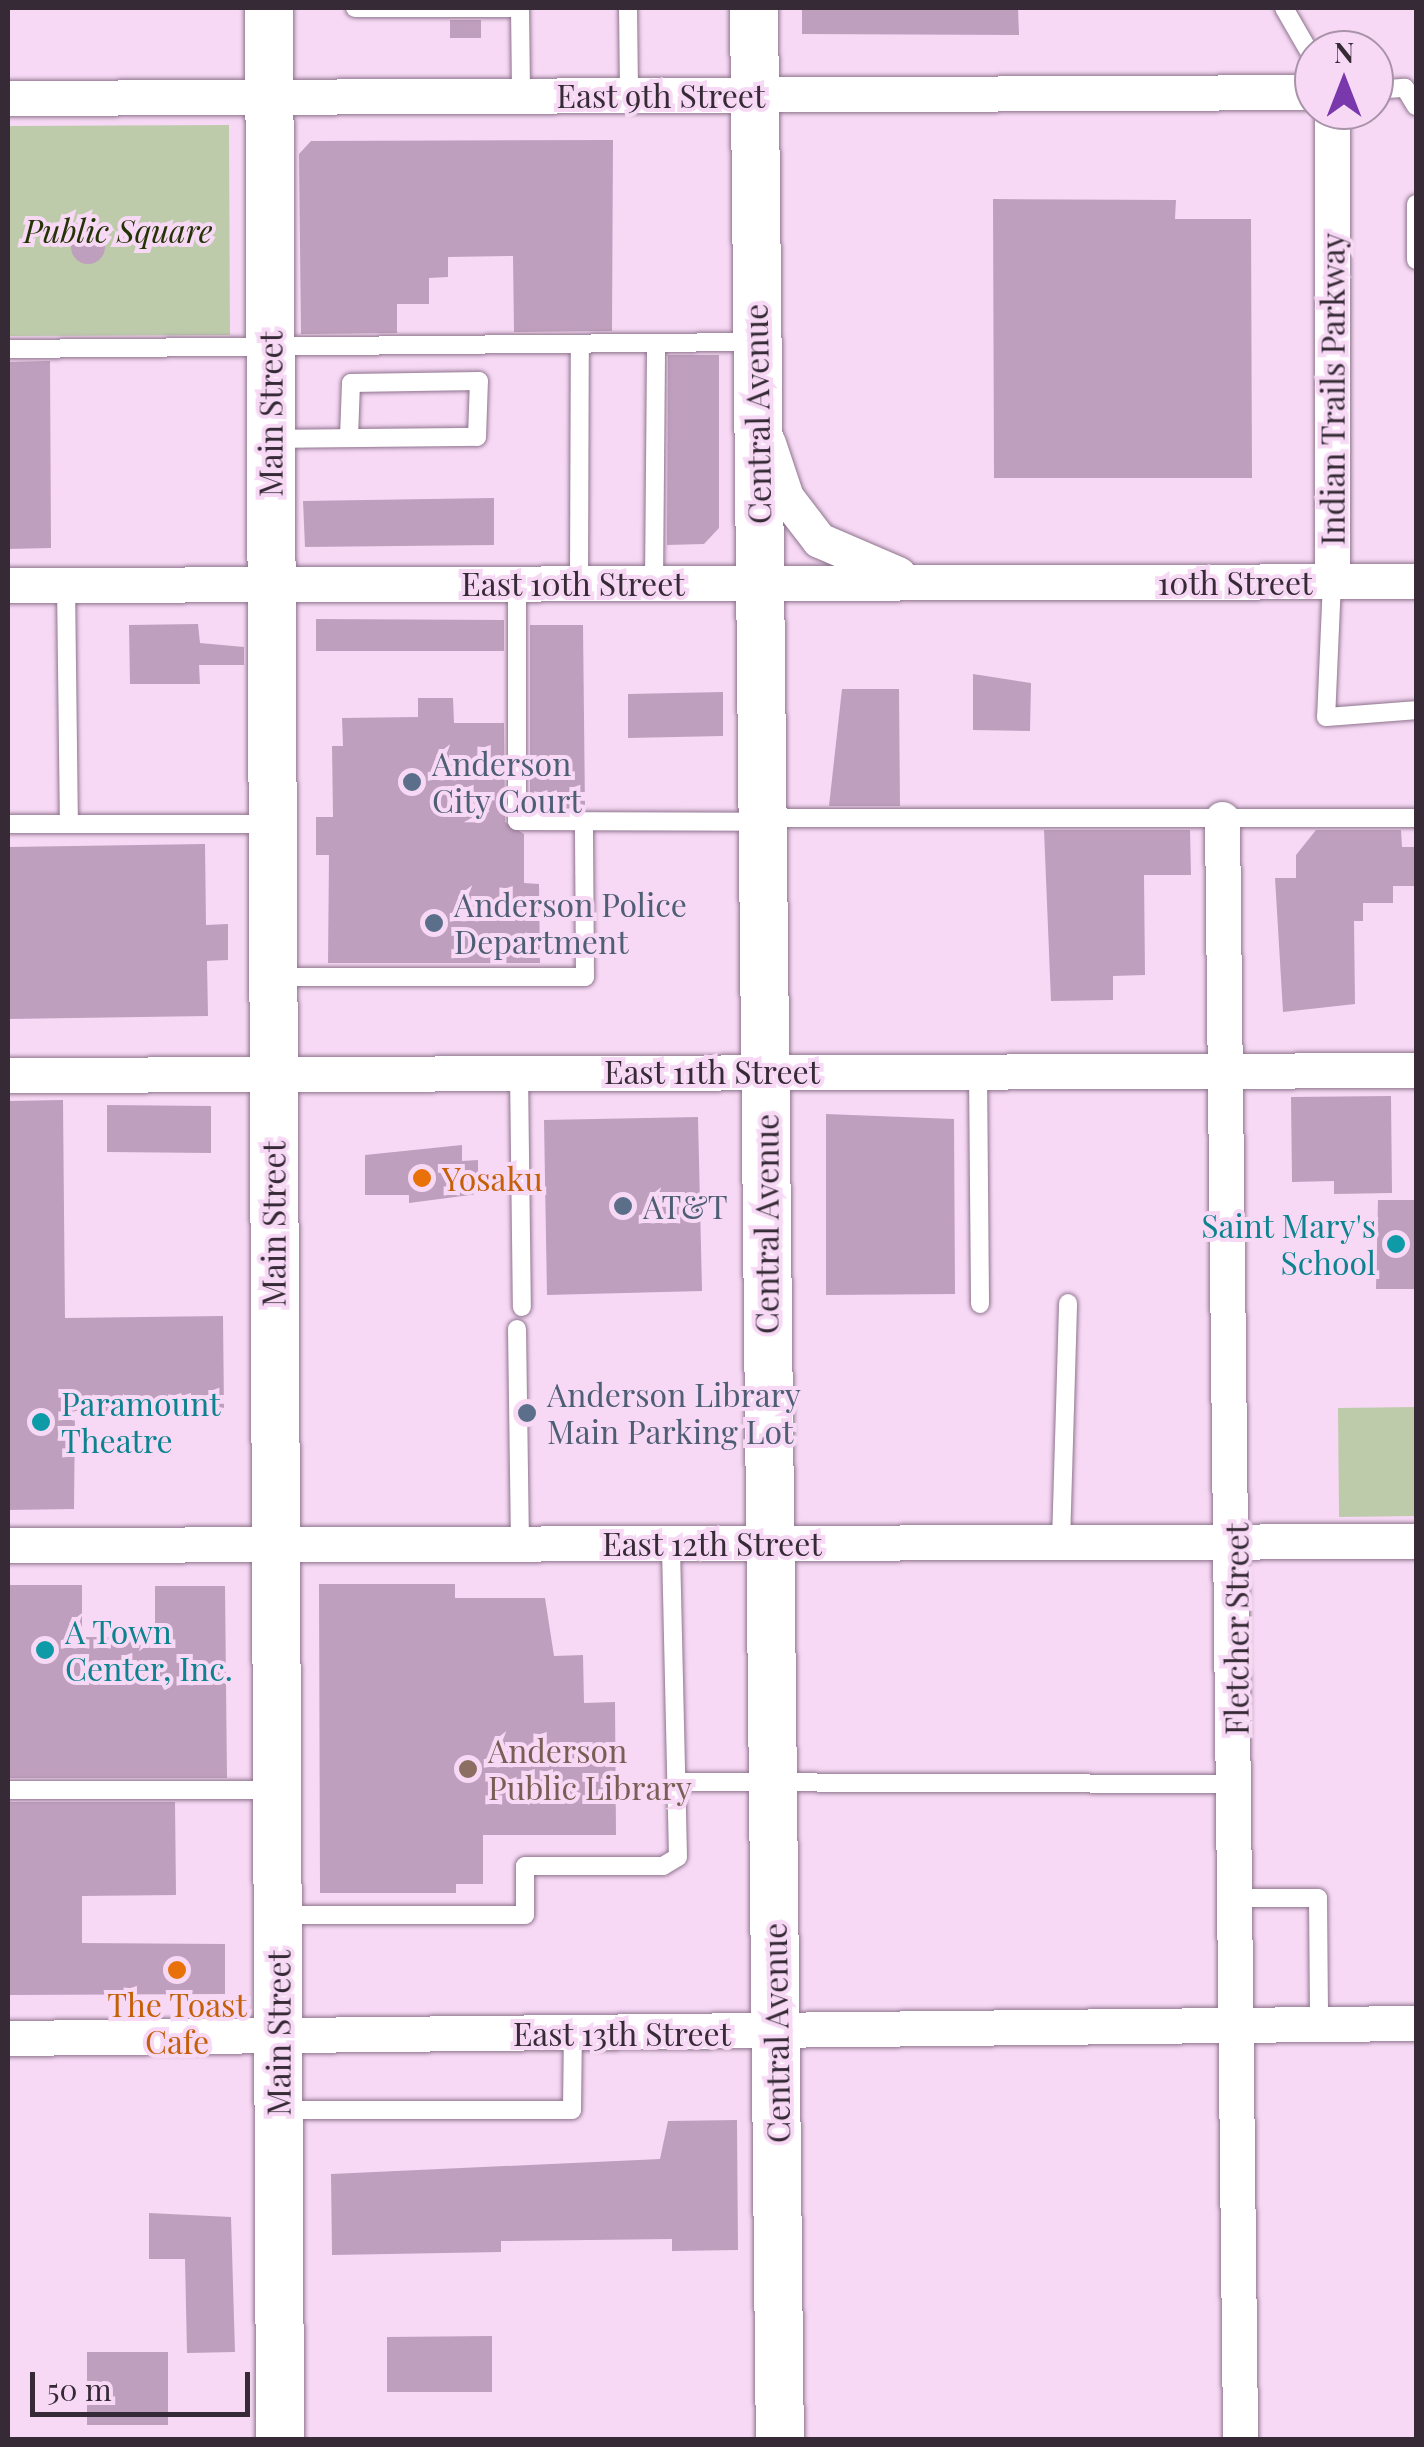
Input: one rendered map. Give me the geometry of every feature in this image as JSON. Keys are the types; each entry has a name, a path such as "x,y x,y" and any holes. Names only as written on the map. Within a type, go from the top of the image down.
{"street":[{"name":"Main Street","path":"269,8 280,2440"},
{"name":"Central Avenue","path":"754,8 780,2440"},
{"name":"East 9th Street","path":"8,98 1294,92"},
{"name":"Indian Trails Parkway","path":"1332,130 1332,582 1416,581"},
{"path":"756,390 786,496 819,540 880,569 964,583"},
{"name":"10th Street","path":"1139,582 1332,582"},
{"name":"East 10th Street","path":"8,584 1139,582"},
{"name":"Fletcher Street","path":"1222,819 1237,1542 1240,2440"},
{"name":"East 11th Street","path":"8,1075 1416,1070"},
{"name":"East 12th Street","path":"8,1544 1416,1541"},
{"name":"East 13th Street","path":"8,2038 278,2033 777,2033 1237,2022 1416,2023"}],"lane":[{"path":"355,8 520,8 521,96"},
{"path":"628,8 630,95"},
{"path":"1284,8 1297,30"},
{"path":"1394,89 1405,88 1416,106"},
{"path":"1415,247 1416,204"},
{"path":"8,350 756,342"},
{"path":"579,583 580,344"},
{"path":"654,583 656,344"},
{"path":"270,439 477,437 478,381 351,383 349,438"},
{"path":"1332,582 1326,717 1416,710"},
{"path":"517,583 513,809 530,826 761,820 1416,818"},
{"path":"66,584 69,824"},
{"path":"8,824 272,824"},
{"path":"272,977 586,977 584,826"},
{"path":"978,1070 980,1304"},
{"path":"519,1072 522,1307"},
{"path":"1061,1542 1068,1303"},
{"path":"517,1329 520,1543"},
{"path":"277,1916 525,1916 525,1866 662,1866 678,1857 671,1543"},
{"path":"677,1782 1236,1784"},
{"path":"8,1790 276,1790"},
{"path":"1237,1898 1318,1898 1318,2023"},
{"path":"278,2110 572,2110 574,2032"}],"green space":[{"name":"Public Square","path":"229,125 230,335 8,336 8,126"},
{"path":"1416,1407 1416,1516 1339,1517 1338,1408"}],"building":[{"path":"802,8 1018,8 1019,35 802,34"},
{"path":"450,20 481,20 481,38 450,38"},
{"path":"613,140 612,331 514,332 513,256 448,257 448,277 429,278 429,304 397,304 397,333 301,334 299,154 311,141"},
{"path":"993,199 1176,200 1175,219 1251,219 1252,478 994,478"},
{"path":"88,230 100,235 105,247 100,259 88,264 76,259 71,247 76,235"},
{"path":"668,355 719,355 719,528 704,544 667,545"},
{"path":"50,361 51,548 8,549 8,362"},
{"path":"494,498 494,545 305,547 303,501"},
{"path":"316,619 504,620 504,651 316,651"},
{"path":"198,624 200,643 244,647 244,665 199,665 200,684 130,684 129,625"},
{"path":"530,625 583,625 585,809 530,809"},
{"path":"973,674 1031,683 1030,731 973,730"},
{"path":"842,689 899,689 900,806 829,806"},
{"path":"723,692 723,736 628,738 628,694"},
{"path":"418,698 453,698 454,723 504,723 505,822 524,834 524,883 539,884 540,963 328,963 329,855 316,855 316,817 333,817 332,746 343,746 342,718 418,717"},
{"path":"1044,830 1190,830 1191,875 1144,875 1145,975 1113,976 1113,1000 1051,1001"},
{"path":"1316,830 1401,830 1402,847 1416,847 1416,886 1393,886 1393,903 1363,903 1363,921 1354,921 1355,1004 1283,1012 1275,878 1296,878 1296,855"},
{"path":"205,844 206,925 228,924 228,960 207,961 208,1016 8,1019 8,847"},
{"path":"1391,1096 1392,1193 1334,1194 1334,1181 1292,1182 1291,1097"},
{"path":"63,1100 65,1318 223,1316 224,1410 75,1411 74,1509 8,1510 8,1101"},
{"path":"107,1105 211,1106 211,1153 107,1152"},
{"path":"826,1114 954,1119 955,1294 826,1295"},
{"name":"AT&T","path":"698,1117 702,1291 547,1295 544,1120"},
{"name":"Yosaku","path":"462,1145 462,1161 478,1160 478,1194 409,1203 409,1195 365,1195 365,1155"},
{"name":"Saint Mary's School","path":"1378,1200 1416,1200 1416,1289 1376,1289"},
{"name":"Anderson Public Library","path":"319,1584 455,1584 455,1598 545,1598 554,1656 583,1655 584,1703 615,1702 616,1835 483,1835 483,1884 456,1884 456,1893 320,1893"},
{"path":"8,1585 82,1585 82,1637 155,1637 155,1586 225,1586 227,1778 8,1778"},
{"path":"8,1802 175,1802 176,1895 82,1896 82,1943 225,1944 225,1994 8,1995"},
{"path":"737,2120 738,2250 672,2251 672,2239 501,2241 501,2252 332,2255 331,2174 660,2159 668,2121"},
{"path":"149,2213 231,2217 235,2352 187,2353 185,2259 149,2259"},
{"path":"492,2336 492,2392 387,2392 387,2337"},
{"path":"87,2352 168,2352 168,2425 87,2425"}],"place":[{"name":"Anderson City Court","path":"412,782"},
{"name":"Anderson Police Department","path":"434,923"},
{"name":"Yosaku","path":"422,1178"},
{"name":"AT&T","path":"623,1206"},
{"name":"Saint Mary's School","path":"1396,1244"},
{"name":"Anderson Library Main Parking Lot","path":"527,1413"},
{"name":"Paramount Theatre","path":"41,1422"},
{"name":"A Town Center, Inc.","path":"45,1650"},
{"name":"Anderson Public Library","path":"468,1769"},
{"name":"The Toast Cafe","path":"177,1970"}]}
